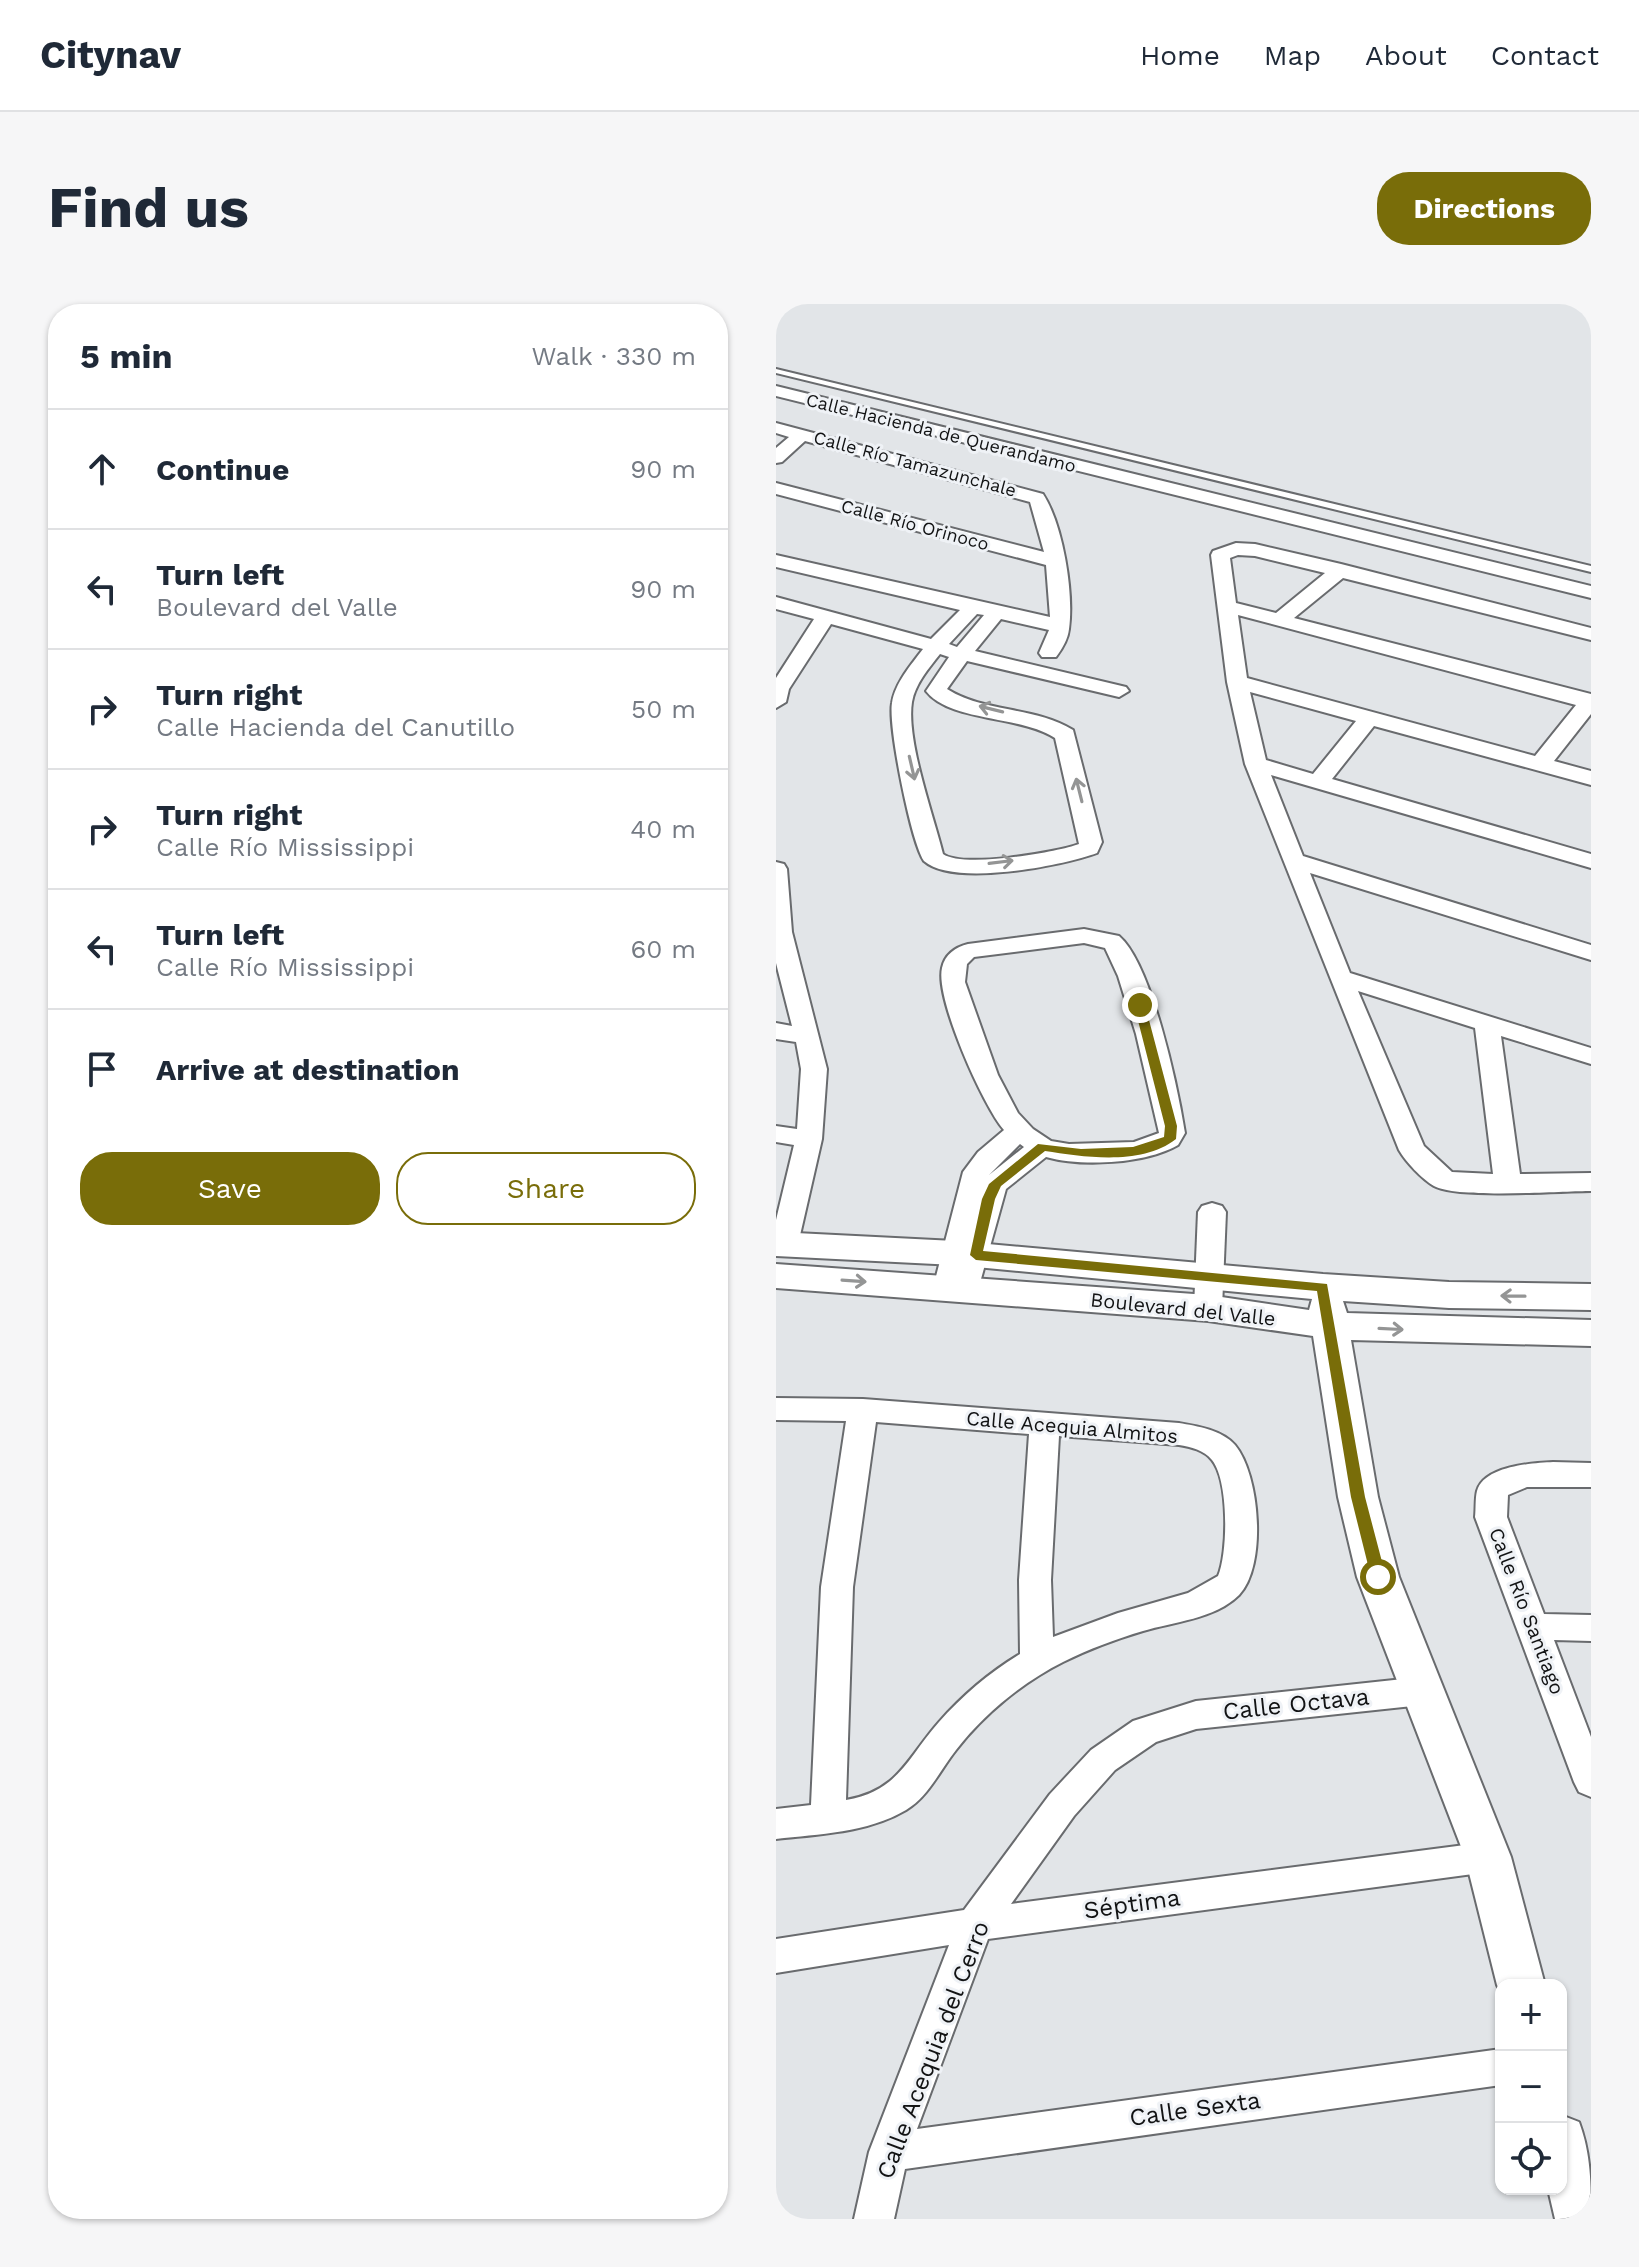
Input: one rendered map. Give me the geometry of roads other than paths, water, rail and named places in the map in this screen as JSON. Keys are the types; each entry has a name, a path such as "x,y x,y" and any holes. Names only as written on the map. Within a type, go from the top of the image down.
{"street":[{"name":"Calle Hacienda de Querandamo","path":"776,391 1591,592"},
{"name":"Calle Río Tamazunchale","path":"776,428 789,440 1031,495 1041,504 1054,561 1060,627 1049,653"},
{"path":"776,458 789,440"},
{"name":"Calle Río Orinoco","path":"776,488 1054,561"},
{"path":"1591,634 1255,550 1224,552 1220,555 1237,682 1256,764 1412,1150 1444,1180 1591,1182"},
{"path":"776,561 1060,627"},
{"path":"1280,620 1341,570"},
{"path":"776,603 962,654 1119,691"},
{"path":"1229,607 1590,701 1540,764"},
{"path":"972,608 935,646 905,692 901,711 932,856 945,865 1082,852 1091,842 1065,735 1049,723 953,700 936,691 996,613"},
{"path":"776,702 779,689 826,616"},
{"path":"1237,682 1591,778"},
{"path":"1318,782 1371,716"},
{"path":"1256,764 1591,861"},
{"path":"1293,860 1591,953"},
{"path":"776,869 778,932 814,1069 809,1139 779,1255"},
{"path":"1084,936 1106,938 1115,944 1121,955 1140,1005 1172,1133 1162,1144 1134,1151 1081,1153 1042,1147 1019,1131 991,1089 953,982 953,965 958,956 983,948 1084,936"},
{"path":"1340,978 1591,1056"},
{"path":"1487,1024 1508,1183"},
{"path":"776,1031 807,1036"},
{"path":"961,1272 976,1172 987,1158 1019,1131"},
{"path":"776,1134 809,1139"},
{"path":"961,1272 995,1184 1042,1147"},
{"path":"1209,1292 1212,1212"},
{"name":"Boulevard del Valle","path":"779,1255 1209,1292 1591,1333"},
{"name":"Boulevard del Valle","path":"1327,1307 1449,1295 1591,1297"},
{"path":"1327,1307 1358,1497 1378,1577 1488,1857 1519,1979"},
{"name":"Calle Acequia Almitos","path":"776,1409 863,1410 1179,1434 1205,1440 1224,1453 1232,1464 1236,1484 1239,1558 1232,1583 1216,1595 1185,1608 1111,1629 1037,1660 967,1716 897,1798 877,1808 776,1824"},
{"path":"828,1817 837,1587 863,1410"},
{"path":"1037,1660 1035,1580 1045,1425"},
{"name":"Calle Río Santiago","path":"1591,1475 1527,1475 1505,1480 1493,1490 1491,1517 1591,1782"},
{"path":"1532,1627 1591,1628"},
{"name":"Calle Octava","path":"1171,1721 1254,1708 1422,1691"},
{"name":"Calle Acequia del Cerro","path":"874,2219 889,2152 975,1925 1062,1805 1103,1760 1125,1743 1171,1721"},
{"name":"Séptima","path":"776,1956 975,1925 1488,1857"},
{"name":"Calle Sexta","path":"889,2152 1495,2068"},
{"path":"1567,2163 1581,2219"}],"lane":[{"path":"776,371 1591,569"}]}
